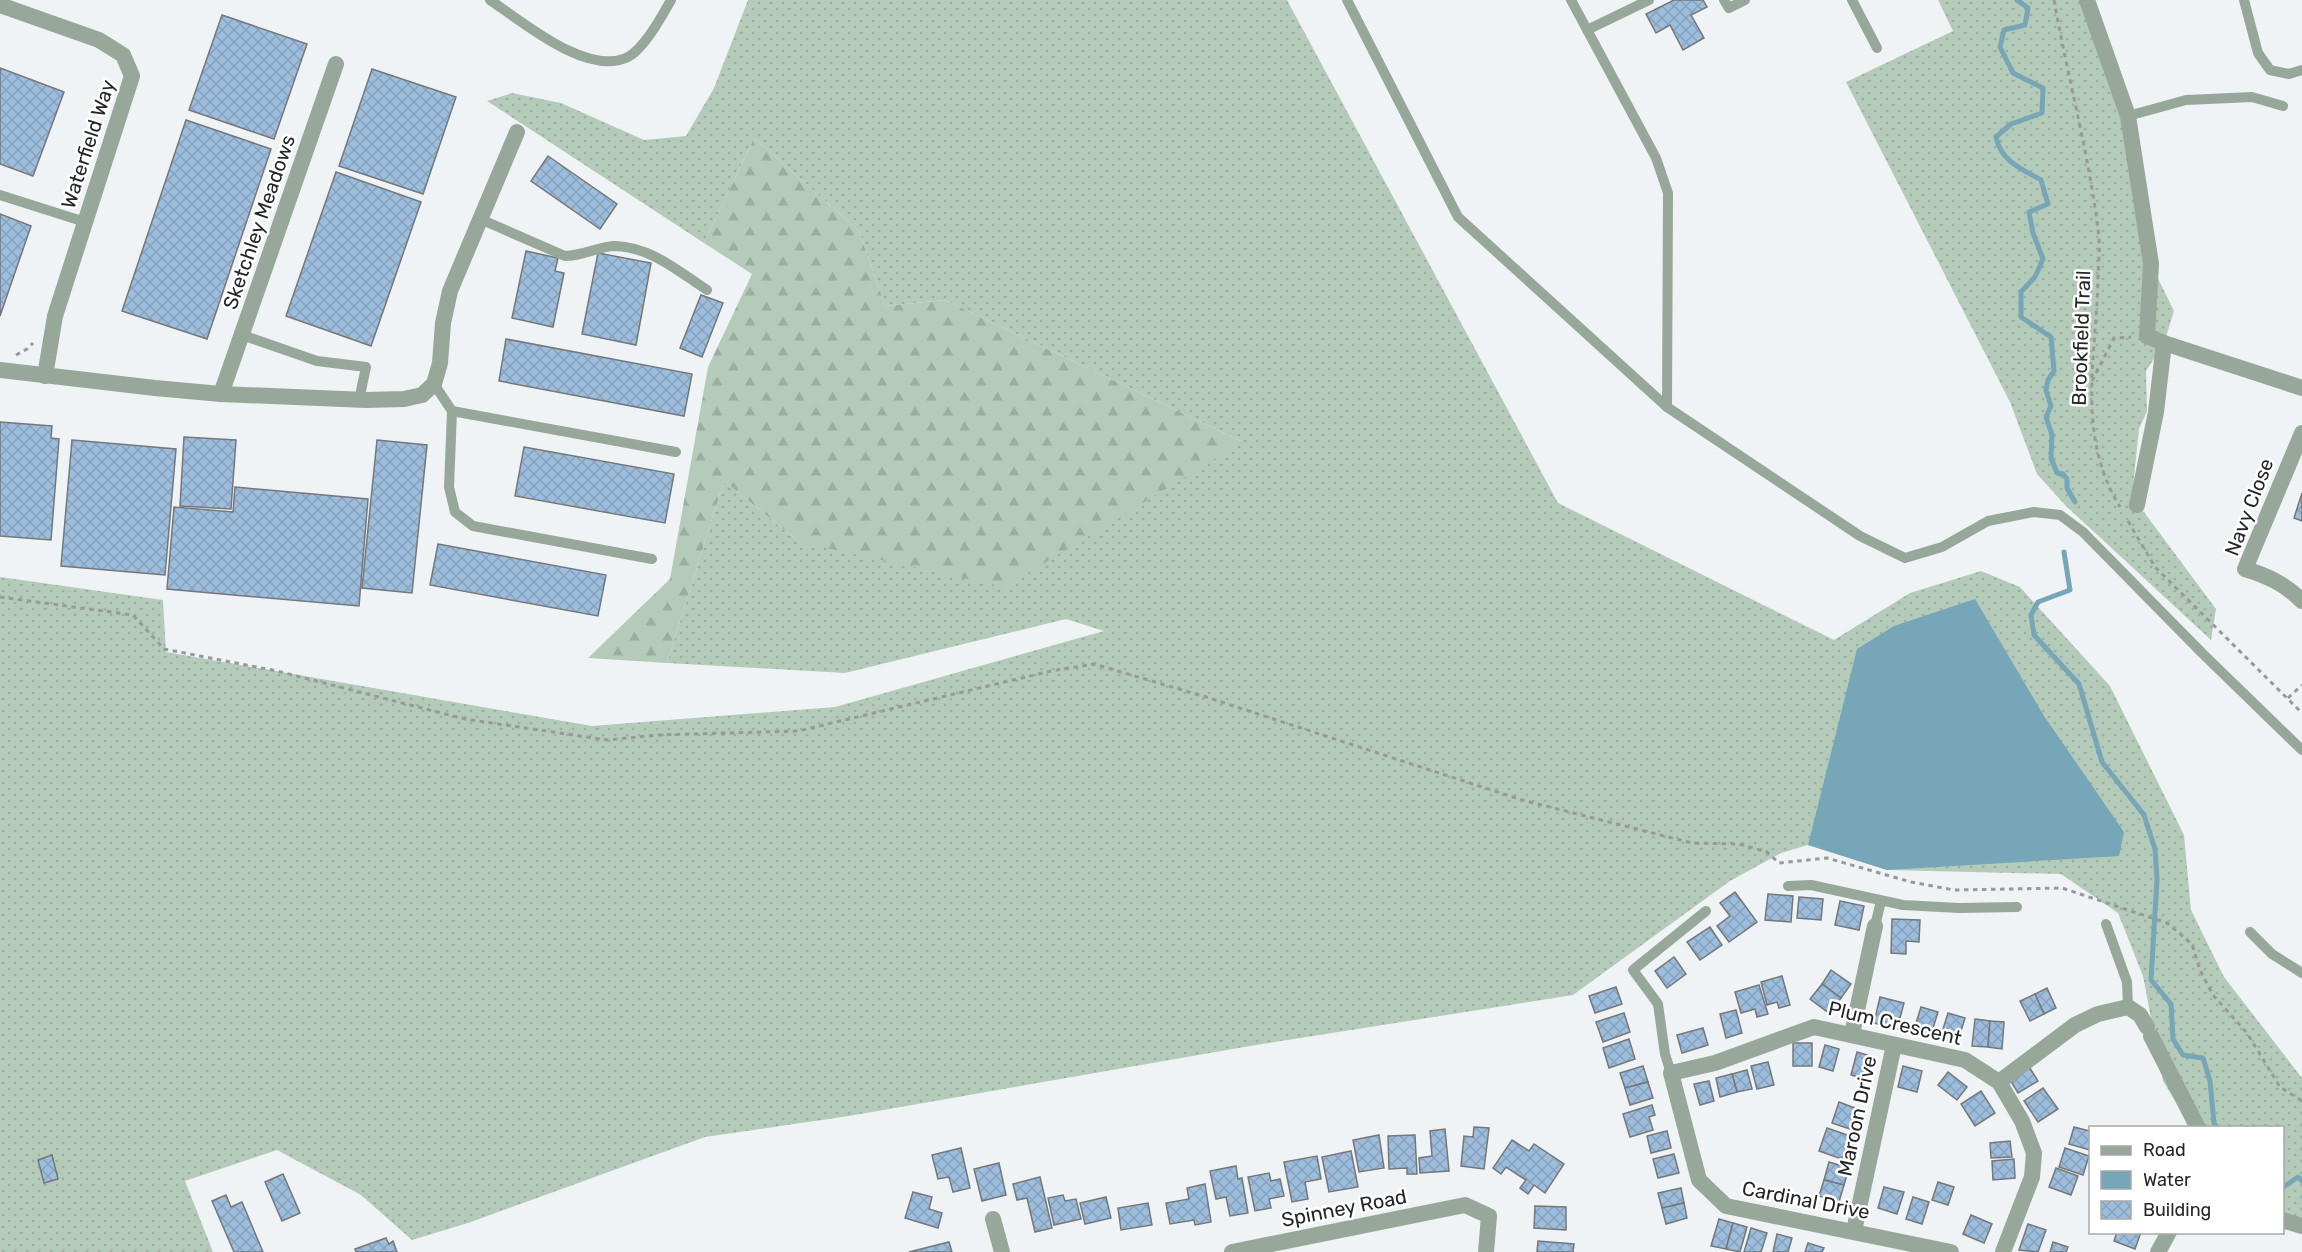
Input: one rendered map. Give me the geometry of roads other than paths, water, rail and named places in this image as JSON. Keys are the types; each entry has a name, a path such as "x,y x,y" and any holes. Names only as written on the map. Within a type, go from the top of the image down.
{"street":[{"path":"2087,0 2128,116 2151,264 2147,336 2164,344 2302,388"},
{"name":"Waterfield Way","path":"0,5 99,40 123,55 132,76 55,316 45,376"},
{"name":"Sketchley Meadows","path":"221,394 336,64"},
{"path":"0,370 221,394 359,400 404,399 422,395 434,384 440,363 443,323 450,291 517,132"},
{"path":"2130,508 2156,412 2164,344"},
{"name":"Navy Close","path":"2302,433 2245,569 2273,578 2302,601"},
{"path":"1852,1034 1875,927"},
{"path":"1999,1082 2075,1025 2098,1014 2128,1007 2140,1015 2197,1126"},
{"name":"Plum Crescent","path":"1671,1073 1715,1063 1814,1027 1965,1060 1999,1082 2022,1121 2034,1153 2032,1177 2003,1252"},
{"name":"Maroon Drive","path":"1854,1231 1894,1045"},
{"name":"Cardinal Drive","path":"1671,1073 1699,1180 1725,1206 1951,1252"},
{"name":"Spinney Road","path":"1232,1252 1465,1206 1489,1216 1486,1252"},
{"path":"993,1219 1002,1252"},
{"path":"2284,1220 2302,1226"},
{"path":"2158,1252 2168,1234"}],"lane":[{"path":"490,0 569,51 603,62 627,57 654,30 671,0"},
{"path":"1347,0 1458,218 1667,407 1860,536 1905,558 1942,547 1988,521 2034,512 2060,515 2083,532 2202,653 2302,750"},
{"path":"1570,0 1656,158 1668,193 1667,407"},
{"path":"1587,30 1649,0"},
{"path":"1724,0 1729,8 1745,0"},
{"path":"1852,0 1877,48"},
{"path":"2244,0 2258,53 2270,70 2289,74 2302,70"},
{"path":"2128,116 2186,100 2252,97 2283,106"},
{"path":"0,195 85,222"},
{"path":"480,219 565,256 578,256 614,246 655,255 706,290"},
{"path":"242,335 317,361 366,367 359,400"},
{"path":"434,384 452,411 449,487 455,512 473,526 652,559"},
{"path":"452,411 676,452"},
{"path":"1788,886 1811,885 1903,905 1959,908 2017,907"},
{"path":"1875,927 1881,901"},
{"path":"1671,1073 1665,1054 1658,1004 1633,970 1706,911"},
{"path":"2106,924 2127,982 2128,1007"},
{"path":"2250,932 2272,954 2302,973"}],"water":[{"path":"1975,599 2044,716 2124,832 2119,856 1887,870 1808,845 1857,649 1894,626"}],"waterway":[{"path":"2017,0 2028,8 2025,25 2004,30 2000,47 2013,73 2043,88 2042,113 2011,124 1996,137 2007,158 2019,168 2041,180 2048,204 2029,212 2033,233 2043,259 2035,277 2021,292 2021,317 2051,337 2054,371 2048,380 2046,390 2051,406 2046,417 2052,435 2051,458 2057,473 2063,474 2067,479 2067,488 2075,502"},
{"path":"2064,552 2070,590 2038,602 2031,615 2034,635 2079,684 2102,762 2144,815 2155,849 2157,879 2151,980 2171,1004 2173,1039 2183,1055 2203,1058 2210,1081 2216,1126"},
{"path":"2284,1187 2298,1177 2302,1181"}]}
